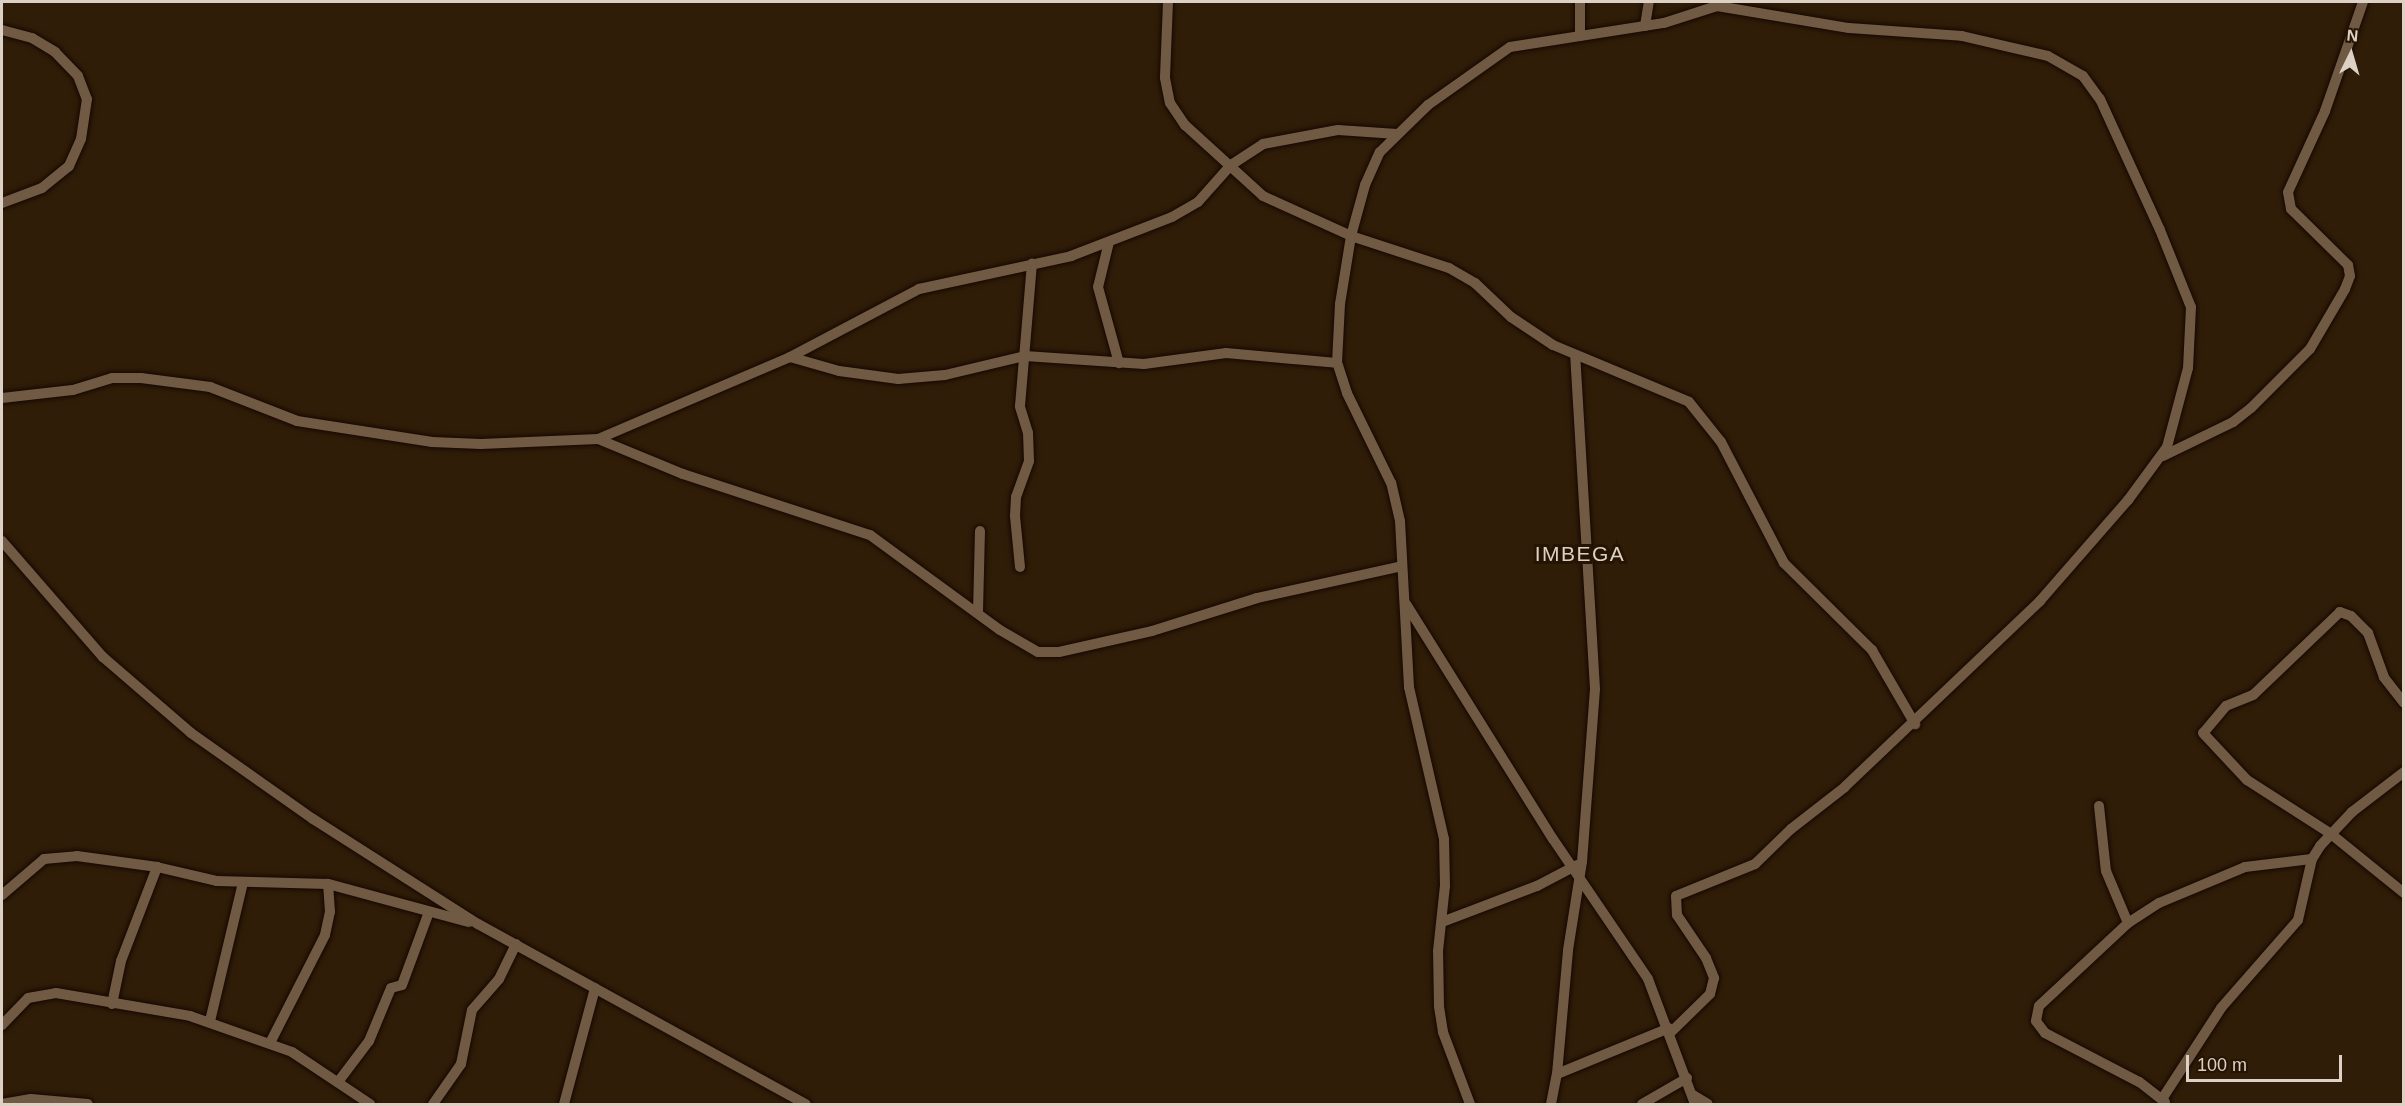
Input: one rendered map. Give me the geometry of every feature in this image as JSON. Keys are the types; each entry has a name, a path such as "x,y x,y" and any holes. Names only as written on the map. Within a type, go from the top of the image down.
{"street":[{"path":"1168,2 1165,78 1170,103 1185,125 1232,165 1263,196 1351,236 1462,274 1511,317 1575,357 1675,394 1700,413 1721,442 1784,563 1872,650 1915,724"},
{"path":"1580,2 1580,36"},
{"path":"1645,26 1648,2"},
{"path":"1557,1074 1670,1030 1710,994 1714,978 1706,958 1677,915 1676,896 1755,864 1791,829 1819,811 1915,724 2040,601 2163,456 2223,427 2251,408 2310,349 2345,289 2350,276 2348,265 2291,209 2288,192 2325,111 2363,2"},
{"path":"1470,1104 1441,1023 1438,951 1442,922 1444,839 1409,687 1400,521 1391,483 1347,393 1337,363 1340,304 1351,236 1369,173 1380,152 1398,134 1493,56 1520,44 1672,21 1705,8 1727,6 1785,20 1991,40 2048,56 2083,76 2094,88 2113,126 2191,307 2188,368 2163,456"},
{"path":"2,30 32,38 55,52 78,76 87,99 81,139 69,166 42,188 2,203"},
{"path":"2,398 74,390 112,378 141,378 210,387 297,421 432,442 598,439 790,357 919,290 1032,264 1110,242 1192,205 1232,165 1263,144 1308,133 1360,130 1398,134"},
{"path":"1110,242 1098,287 1119,363"},
{"path":"1020,567 1015,516 1016,497 1029,461 1028,433 1020,406 1032,264"},
{"path":"790,357 839,370 898,379 945,375 1025,356 1144,364 1226,353 1337,363"},
{"path":"1551,1104 1557,1074 1568,950 1580,877 1578,864 1595,667 1575,357"},
{"path":"598,439 683,474 870,535 1031,650 1059,652 1152,631 1257,598 1402,566"},
{"path":"978,612 980,531"},
{"path":"2,541 103,657 183,727 314,819 478,924 806,1104"},
{"path":"1403,598 1578,864"},
{"path":"2403,703 2384,677 2368,633 2351,616 2340,612 2253,695 2226,706 2203,730 2204,738 2247,780 2331,834 2403,893"},
{"path":"2313,859 2245,867 2159,903 2128,923 2044,1001 2036,1012 2036,1021 2060,1042 2139,1082 2164,1103 2220,1008 2298,920 2313,859 2331,834 2383,785 2403,772"},
{"path":"2099,806 2106,871 2128,923"},
{"path":"2,895 28,868 58,857 157,867 195,878 243,882 328,884 478,924"},
{"path":"1442,922 1537,886 1578,864"},
{"path":"112,1004 121,961 157,867"},
{"path":"1580,877 1648,979 1670,1030 1694,1100 1708,1104"},
{"path":"210,1021 243,882"},
{"path":"270,1042 325,935 330,912 328,884"},
{"path":"338,1082 369,1041 392,988 402,986 429,912"},
{"path":"433,1104 461,1064 472,1010 499,979 516,944"},
{"path":"564,1104 595,988"},
{"path":"2,1025 28,998 37,995 64,994 210,1021 270,1042 302,1057 370,1104"},
{"path":"1642,1104 1687,1078"},
{"path":"2,1104 31,1099 88,1104"}],"district":[{"name":"IMBEGA","path":"1580,554"}]}
